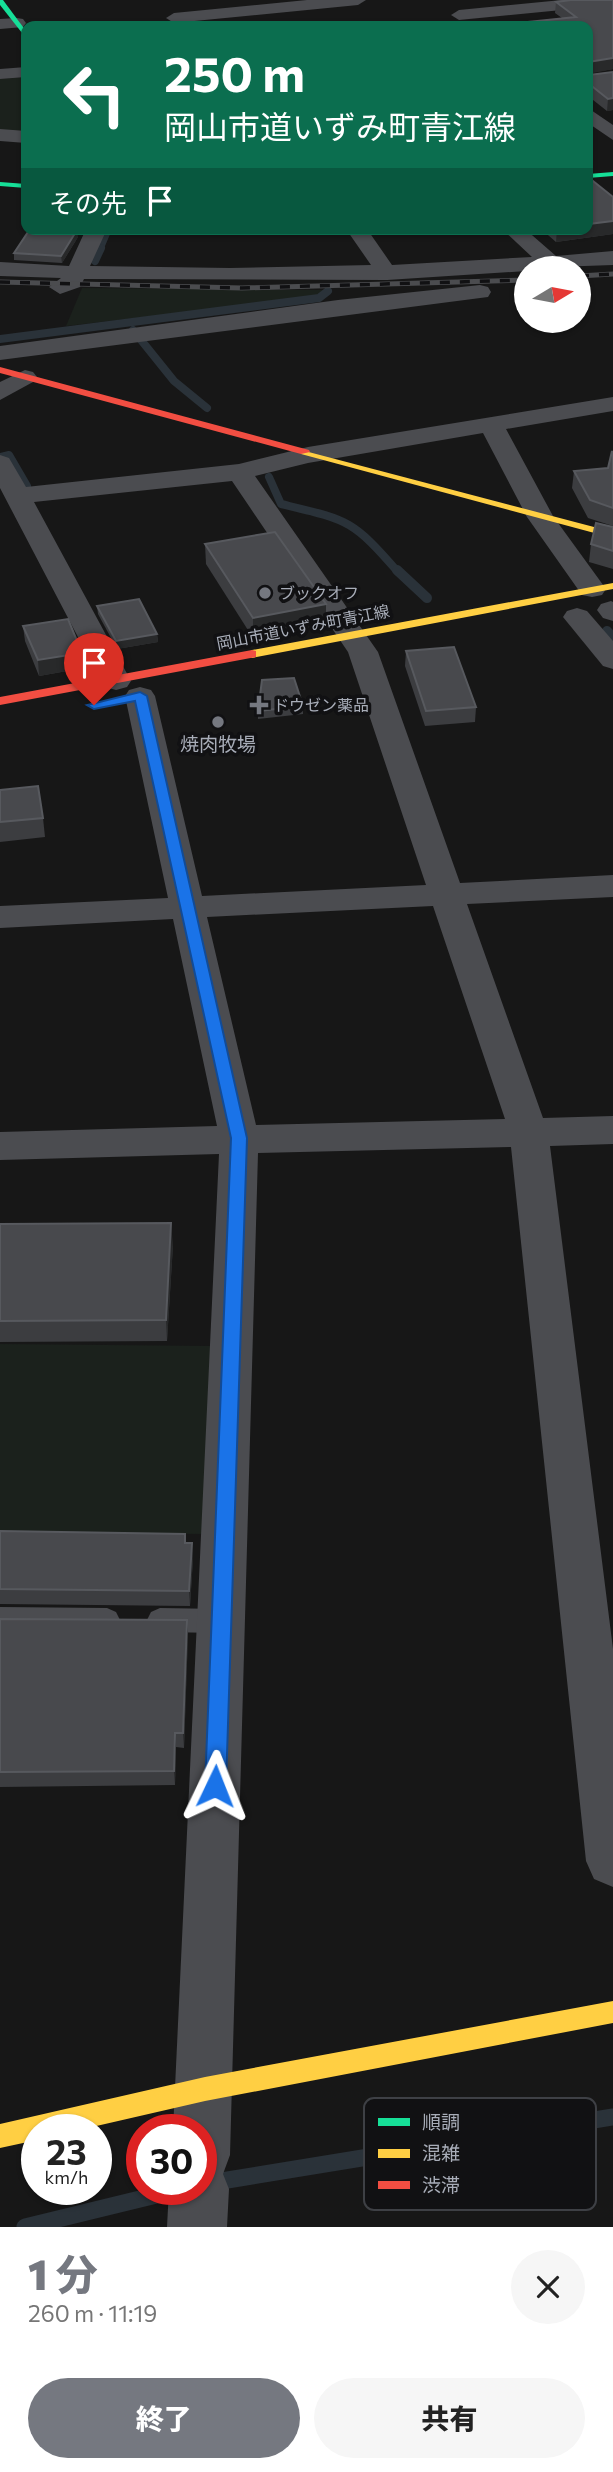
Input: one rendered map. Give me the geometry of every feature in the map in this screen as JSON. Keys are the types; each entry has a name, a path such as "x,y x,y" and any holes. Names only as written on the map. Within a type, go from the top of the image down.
{"street":[{"path":"0,0 14,28"},
{"path":"177,21 164,6 234,0"},
{"path":"197,21 216,20 266,4 358,0"},
{"path":"444,0 467,21"},
{"path":"459,15 613,0"},
{"path":"323,2 341,19"},
{"path":"266,4 281,21"},
{"path":"0,74 21,72"},
{"path":"593,115 613,114"},
{"path":"593,117 613,134"},
{"path":"0,135 21,137"},
{"path":"593,176 613,174"},
{"path":"0,184 21,186"},
{"path":"0,287 45,289 72,282 94,235"},
{"path":"360,235 387,273"},
{"path":"519,235 543,256"},
{"path":"584,236 612,258"},
{"path":"592,259 612,258"},
{"path":"0,269 242,276 387,273 514,264"},
{"path":"0,353 338,307 505,289"},
{"path":"0,370 182,416 308,455 613,535"},
{"path":"0,393 25,377"},
{"path":"18,496 239,472 308,455 613,404"},
{"path":"491,424 540,517 608,601 570,618 613,660"},
{"path":"0,463 134,692 188,908 239,1138 204,2114"},
{"path":"239,472 361,648 449,895 529,1133 613,1861"},
{"name":"岡山市道いずみ町青江線","path":"0,701 134,692 608,601"},
{"path":"0,917 613,886"},
{"path":"0,1146 613,1130"},
{"path":"0,2136 205,2089 613,2012"}],"lane":[{"path":"0,1619 221,1621"}],"shaded area":[{"path":"21,77 21,132 0,130 0,79"},
{"path":"82,288 324,290 317,297 66,326"},
{"path":"0,1344 215,1346 204,1534 0,1532"}],"building":[{"path":"613,0 613,58 593,61 593,21 538,21 576,17 556,2"},
{"path":"613,72 613,98 608,99 593,87 593,74"},
{"path":"593,181 613,197 613,221 593,223"},
{"path":"26,235 74,235 61,256 14,253"},
{"path":"612,451 613,508 590,500 574,471 608,468"},
{"path":"596,523 613,527 613,551 591,544"},
{"path":"275,532 326,604 253,618 205,544"},
{"path":"139,599 157,634 116,641 97,606"},
{"path":"68,619 82,653 38,660 23,626"},
{"path":"454,647 476,707 426,711 406,651"},
{"path":"294,678 303,706 258,711 262,680"},
{"path":"38,786 43,818 0,822 0,790"},
{"path":"171,1223 166,1320 0,1321 0,1224"},
{"path":"0,1531 185,1534 185,1543 192,1543 189,1591 0,1589"},
{"path":"0,1619 187,1620 183,1733 175,1733 174,1771 0,1772"}],"waterway":[{"path":"100,250 106,235"},
{"path":"95,261 101,248"},
{"path":"0,339 319,298 328,291"},
{"path":"133,330 174,381 207,408"},
{"path":"0,457 9,455 27,486"},
{"path":"269,477 281,504 347,524 370,541 398,572"},
{"path":"397,570 427,598"},
{"path":"607,631 613,638"},
{"path":"596,2120 613,2117"},
{"path":"217,2182 364,2158"},
{"path":"25,2227 126,2202"}],"railway":[{"path":"592,275 613,274"},
{"path":"0,282 242,288 514,280"}],"traffic: fast":[{"path":"0,0 21,29"},
{"path":"593,176 613,174"},
{"path":"0,184 21,186"}],"traffic: slow":[{"path":"305,452 613,535"},
{"path":"252,654 613,586"},
{"path":"0,2136 205,2089 613,2012"}],"traffic: jam":[{"path":"0,370 305,452"},
{"path":"0,701 252,654"}],"place":[{"name":"ブックオフ","path":"265,593"},
{"name":"ドウゼン薬品","path":"259,705"},
{"name":"焼肉牧場","path":"218,722"}],"route":[{"path":"94,705 140,696 239,1138 215,1786"}]}
